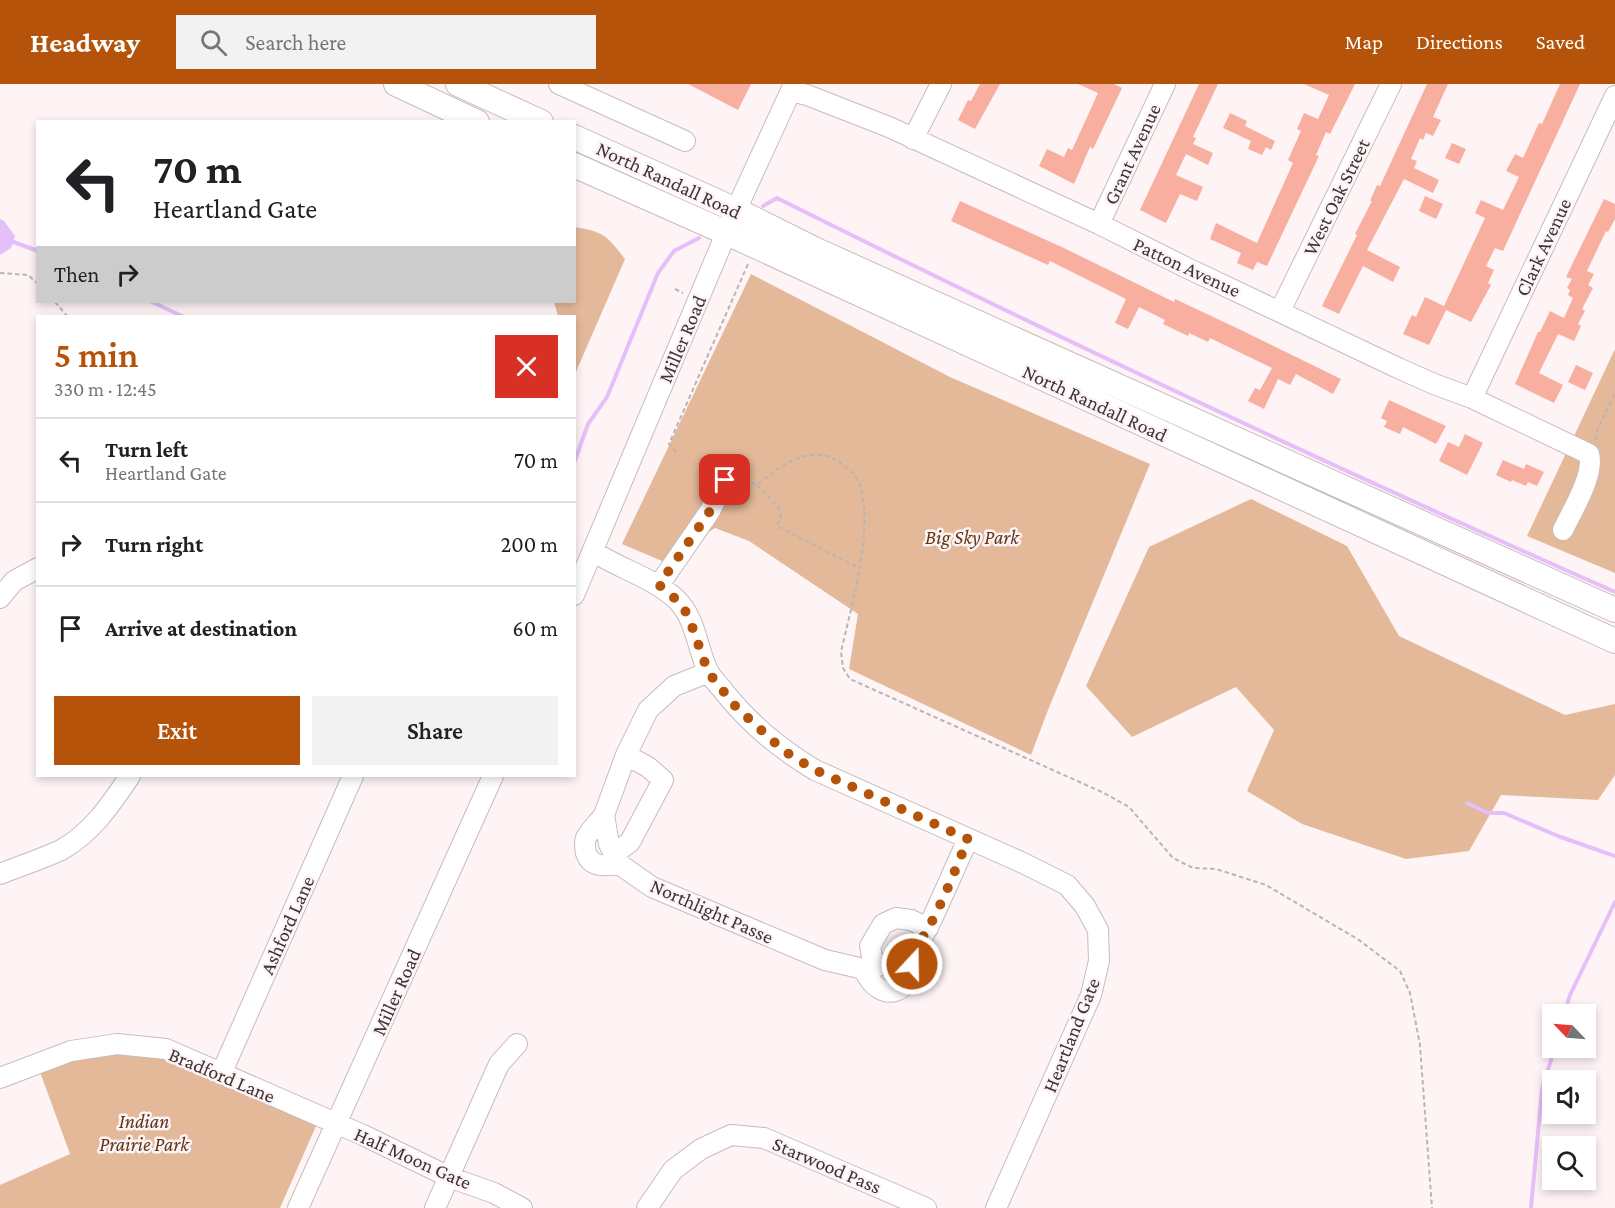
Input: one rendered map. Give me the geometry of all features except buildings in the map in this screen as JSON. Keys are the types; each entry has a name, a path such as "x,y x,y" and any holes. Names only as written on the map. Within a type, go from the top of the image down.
{"main road":[{"path":"396,84 473,120"},
{"path":"458,84 537,120"},
{"name":"North Randall Road","path":"576,138 736,210 814,249 1615,610"},
{"name":"North Randall Road","path":"576,166 1615,641"}],"street":[{"path":"559,84 685,141"},
{"path":"913,139 941,84"},
{"name":"Grant Avenue","path":"1099,224 1165,84"},
{"name":"West Oak Street","path":"1280,310 1391,84"},
{"name":"Patton Avenue","path":"792,88 879,123 1099,224 1176,263 1280,310 1407,372 1588,446"},
{"name":"Miller Road","path":"576,591 736,210 792,88"},
{"name":"Clark Avenue","path":"1472,398 1615,96"},
{"path":"1563,530 1590,473 1592,462 1588,446"},
{"path":"659,585 710,511 725,480"},
{"name":"Heartland Gate","path":"594,552 613,564 659,585 678,601 688,615 708,672 736,707 784,751 815,770 1023,863 1066,885 1085,906 1098,930 1100,961 1091,995 996,1208"},
{"path":"0,598 14,581 36,569"},
{"path":"626,754 648,767 663,780 630,842 617,859 609,844 604,815 626,754 648,710 674,686 708,672"},
{"path":"0,874 61,849 76,840 94,825 129,777"},
{"name":"Ashford Lane","path":"221,1074 353,777"},
{"name":"Miller Road","path":"298,1208 493,777"},
{"path":"928,927 911,920 896,918 883,924 870,946 868,979 885,992 897,990 906,984 912,975 909,954 917,948 928,927 968,839"},
{"name":"Northlight Passe","path":"617,859 652,887 825,960 869,968 896,962 909,954"},
{"name":"Bradford Lane","path":"0,1078 71,1051 117,1044 166,1049 336,1124"},
{"path":"435,1208 499,1064 517,1044"},
{"name":"Half Moon Gate","path":"336,1124 449,1177 494,1193 522,1208"},
{"name":"Starwood Pass","path":"646,1208 673,1170 701,1149 731,1135 764,1138 926,1208"}],"path":[{"path":"0,273 28,275 36,282"},
{"path":"676,452 669,444 744,274"},
{"path":"56,303 66,315"},
{"path":"1588,446 1615,393"},
{"path":"757,485 783,466 806,454 826,455 843,465 852,473 861,488 864,519 858,567 841,652 843,668 850,679 1104,793 1129,807 1173,858 1193,868 1216,869 1266,885 1359,940 1400,971 1410,993 1420,1045 1432,1208"},
{"path":"745,480 757,485 778,507 781,516 777,526 858,567"}],"green space":[{"path":"576,227 599,233 614,245 625,259 576,372 576,315 558,315 554,303 576,303"},
{"name":"Big Sky Park","path":"751,274 950,377 1150,464 1031,755 849,669 858,614 749,541 715,528 662,561 622,544"},
{"path":"1615,349 1615,573 1527,536"},
{"path":"1251,499 1347,546 1399,636 1565,715 1615,704 1615,775 1598,800 1501,795 1469,851 1406,859 1302,824 1247,791 1274,730 1236,687 1132,737 1086,686 1149,547"},
{"name":"Indian Prairie Park","path":"122,1054 160,1057 316,1126 280,1208 0,1208 0,1185 70,1154 40,1072 80,1058"}],"shaded area":[{"path":"0,219 15,236 11,248 0,255"}],"waterway":[{"path":"763,206 777,198 1194,400 1615,592"},
{"path":"0,237 36,250"},
{"path":"576,457 588,424 607,397 658,273 674,251 699,238"},
{"path":"154,303 180,315"},
{"path":"1467,803 1488,813 1504,813 1558,836 1615,856"},
{"path":"1567,1004 1615,902"},
{"path":"1531,1208 1542,1089 1552,1058"}],"route":[{"path":"725,480 710,511 659,585 678,601 688,615 708,672 736,707 784,751 815,770 968,839 933,917 917,948 909,954 912,964"}]}
